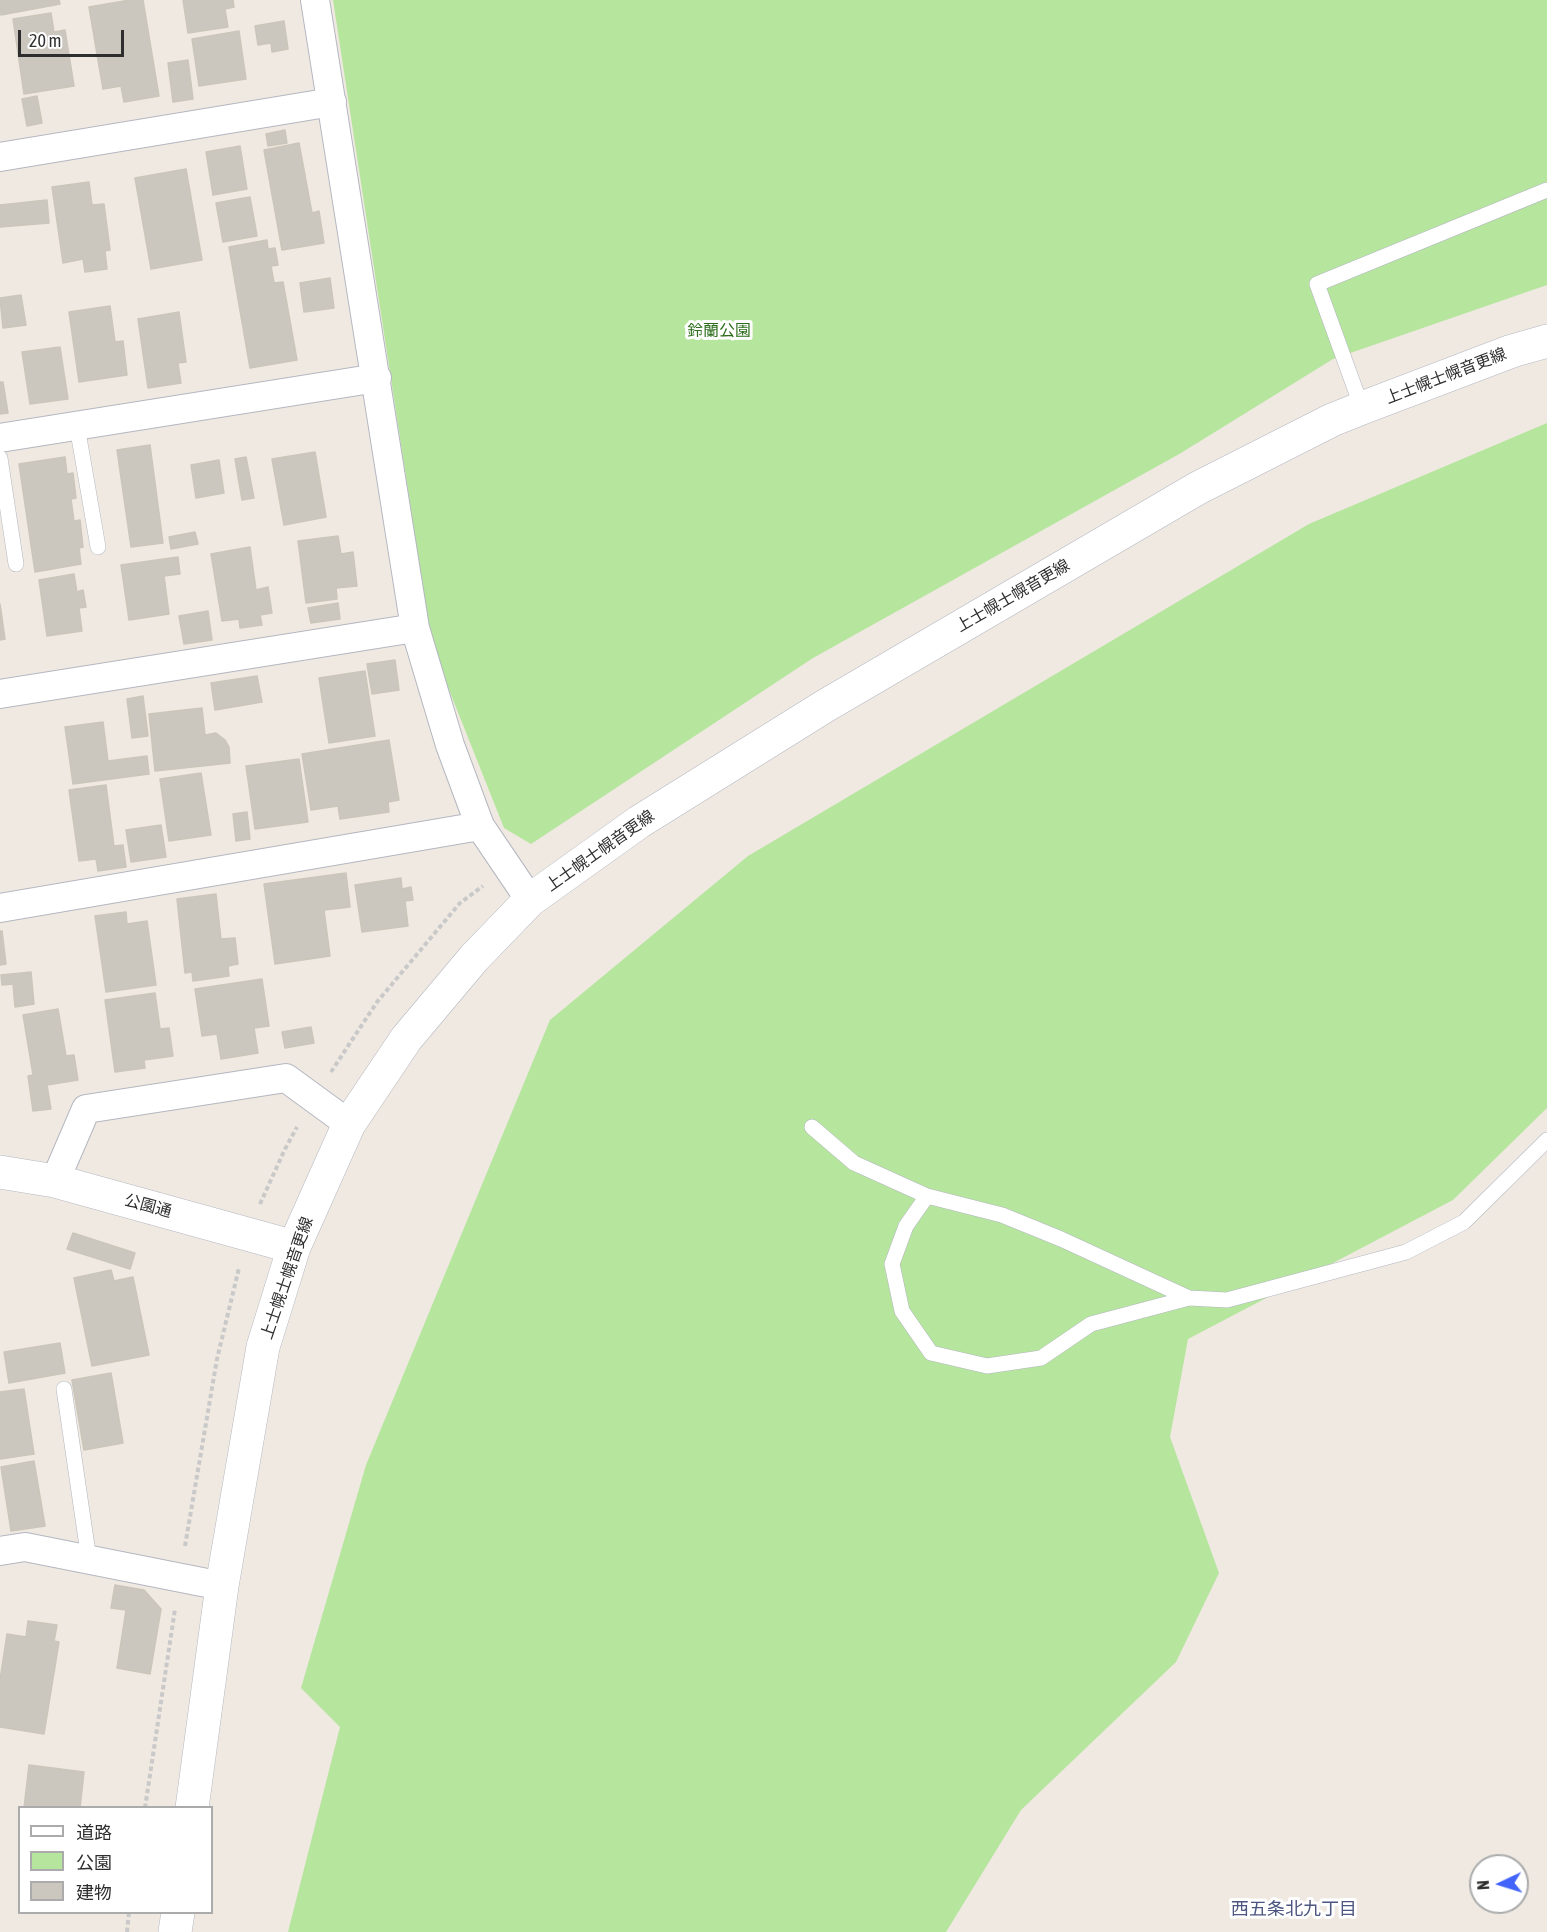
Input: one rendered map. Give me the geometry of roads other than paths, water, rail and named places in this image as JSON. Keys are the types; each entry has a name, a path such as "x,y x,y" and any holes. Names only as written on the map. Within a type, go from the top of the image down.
{"main road":[{"name":"上士幌士幌音更線","path":"192,1806 222,1586 263,1347 294,1247 349,1124 406,1039 474,958 530,900 639,822 825,706 1198,488 1332,420 1512,351 1547,341"},
{"name":"公園通","path":"0,1172 55,1181 294,1247"},
{"path":"175,1932 178,1914"}],"street":[{"path":"315,0 415,628 450,745 480,826 530,900"},
{"path":"0,157 332,102"},
{"path":"0,438 377,378"},
{"path":"0,694 415,628"},
{"path":"0,909 480,826"},
{"path":"55,1181 86,1109 286,1078 349,1124"},
{"path":"0,1551 25,1547 222,1586"}],"lane":[{"path":"1362,408 1317,284 1547,190"},
{"path":"77,426 98,547"},
{"path":"0,459 16,564"},
{"path":"812,1126 854,1163 927,1196 1002,1215 1061,1239 1189,1298"},
{"path":"927,1196 906,1226 892,1263 902,1311 931,1353 987,1366 1041,1358 1091,1324 1189,1298 1227,1300 1406,1252 1464,1222 1547,1140"},
{"path":"64,1389 89,1560"}],"district":[{"name":"西五条北九丁目","path":"1294,1909"}],"park label":[{"name":"鈴蘭公園","path":"719,331"}]}
